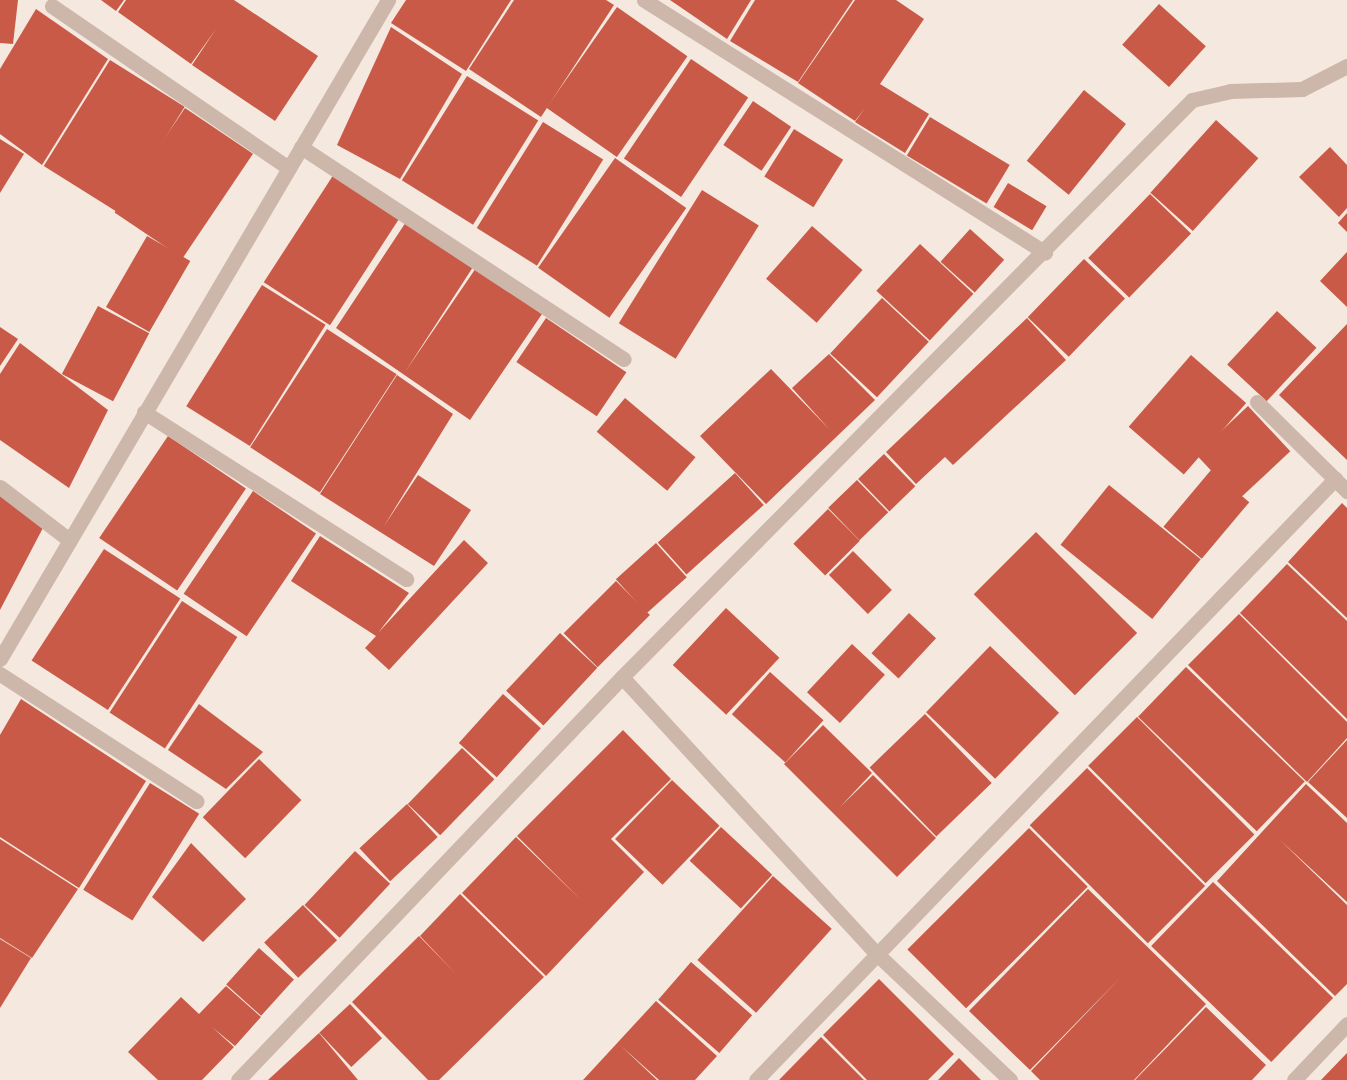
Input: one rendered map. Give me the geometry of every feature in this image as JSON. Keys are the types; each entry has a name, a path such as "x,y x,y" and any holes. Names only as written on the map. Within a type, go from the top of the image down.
{"street":[{"path":"0,658 68,539 388,0"},
{"path":"644,0 1045,253"},
{"path":"52,6 289,168"},
{"path":"238,1080 621,677 1045,253 1192,100 1230,91 1302,89 1347,66"},
{"path":"301,147 624,359"},
{"path":"1257,402 1347,491"},
{"path":"144,412 406,579"},
{"path":"756,1080 1335,479"},
{"path":"0,487 68,539"},
{"path":"0,674 196,801"},
{"path":"621,677 878,955 1010,1080"},
{"path":"1294,1080 1347,1024"}],"building":[{"path":"0,0 18,0 13,44 0,43"},
{"path":"101,0 124,0 116,11"},
{"path":"126,0 234,0 318,56 275,121 192,65 216,29 191,64 118,12"},
{"path":"406,0 511,0 466,71 391,23"},
{"path":"514,0 606,0 614,5 541,117 469,69"},
{"path":"670,0 751,0 727,39"},
{"path":"755,0 853,0 798,82 730,41"},
{"path":"855,0 896,0 924,19 880,84 929,114 905,153 855,122 865,108 855,121 798,83"},
{"path":"1159,4 1206,46 1169,87 1122,45"},
{"path":"617,7 687,56 617,157 546,108"},
{"path":"36,9 108,59 42,165 0,134 0,69"},
{"path":"391,27 462,74 400,179 337,145"},
{"path":"691,59 748,98 681,197 624,158"},
{"path":"110,60 185,107 118,213 44,166"},
{"path":"467,76 538,121 473,225 402,180"},
{"path":"1084,90 1126,124 1069,195 1027,161"},
{"path":"753,101 791,127 761,171 723,145"},
{"path":"185,108 253,154 183,258 115,212"},
{"path":"930,117 1010,165 987,203 907,156"},
{"path":"1216,120 1258,158 1193,231 1150,193"},
{"path":"543,122 603,160 537,266 477,228"},
{"path":"794,129 843,160 814,207 764,176"},
{"path":"0,139 24,154 0,193"},
{"path":"1330,147 1347,165 1347,208 1339,217 1299,177"},
{"path":"615,158 686,208 609,318 538,268"},
{"path":"334,174 400,217 330,325 264,282"},
{"path":"1008,183 1047,206 1032,230 994,207"},
{"path":"702,190 759,226 676,359 619,323"},
{"path":"1150,194 1191,234 1129,298 1088,258"},
{"path":"1347,213 1347,232 1338,223"},
{"path":"406,222 473,267 405,372 476,268 542,314 470,420 336,328"},
{"path":"812,226 863,270 817,323 766,279"},
{"path":"970,229 1004,260 975,292 941,262"},
{"path":"147,236 190,261 149,332 106,307"},
{"path":"920,244 973,294 930,341 876,291"},
{"path":"1347,252 1347,307 1320,281"},
{"path":"1084,259 1125,299 1069,357 1028,317"},
{"path":"262,285 326,325 250,446 186,406"},
{"path":"882,298 929,342 877,397 830,354"},
{"path":"98,306 149,333 113,401 62,374"},
{"path":"1277,311 1316,348 1267,401 1227,364"},
{"path":"546,318 626,372 597,416 516,362"},
{"path":"1027,318 1066,360 953,465 945,457 916,484 886,452"},
{"path":"1347,324 1347,460 1279,395"},
{"path":"0,327 18,339 0,366"},
{"path":"327,329 397,374 320,492 250,447"},
{"path":"20,343 108,410 69,488 0,440 0,374"},
{"path":"829,354 875,400 766,504 700,436 771,369 830,430 792,388"},
{"path":"1191,355 1246,403 1184,475 1129,427"},
{"path":"397,375 453,414 384,526 418,475 471,510 434,566 320,494"},
{"path":"625,398 695,457 667,491 597,432"},
{"path":"1248,406 1290,451 1238,500 1196,454"},
{"path":"168,436 246,489 177,591 99,538"},
{"path":"884,454 915,486 889,511 858,479"},
{"path":"1211,470 1249,502 1202,559 1163,527"},
{"path":"735,473 764,505 686,575 658,543"},
{"path":"857,480 888,512 859,540 828,508"},
{"path":"1109,485 1201,559 1152,619 1061,545"},
{"path":"253,491 316,533 247,636 184,594"},
{"path":"0,496 45,524 0,610"},
{"path":"1342,503 1347,508 1347,618 1288,562"},
{"path":"828,509 860,541 825,575 793,544"},
{"path":"1036,532 1137,633 1075,695 974,594"},
{"path":"320,536 409,593 378,633 464,540 488,563 389,670 365,648 376,636 291,581"},
{"path":"656,543 687,577 647,613 616,579"},
{"path":"104,549 180,599 108,710 32,661"},
{"path":"853,551 892,590 868,614 829,575"},
{"path":"1287,564 1347,621 1347,719 1240,613"},
{"path":"616,581 650,615 598,667 564,633"},
{"path":"182,601 237,637 165,748 110,713"},
{"path":"726,608 779,658 726,715 673,665"},
{"path":"909,613 936,638 899,678 871,653"},
{"path":"1239,614 1347,722 1347,738 1307,782 1188,665"},
{"path":"560,633 597,668 543,726 506,691"},
{"path":"852,644 885,675 840,723 807,692"},
{"path":"990,646 1059,713 995,779 926,712"},
{"path":"1186,667 1305,782 1257,831 1138,717"},
{"path":"770,672 824,720 785,763 732,714"},
{"path":"503,694 541,728 497,777 459,743"},
{"path":"21,699 146,781 79,888 0,837 0,735"},
{"path":"199,704 263,752 226,789 168,750"},
{"path":"925,714 992,783 936,837 870,767"},
{"path":"1137,717 1254,834 1206,883 1088,766"},
{"path":"823,725 872,773 840,807 873,775 936,838 897,877 784,764"},
{"path":"623,730 671,779 611,839 644,872 546,976 462,893 516,837 580,899 517,836"},
{"path":"1347,740 1347,818 1308,782"},
{"path":"462,748 494,779 440,835 408,804"},
{"path":"259,759 301,800 245,858 203,817"},
{"path":"1087,768 1205,886 1148,943 1030,825"},
{"path":"672,780 719,826 663,885 615,839"},
{"path":"150,783 199,814 132,921 83,890"},
{"path":"1306,784 1347,823 1347,902 1280,840 1347,905 1347,984 1335,996 1217,881"},
{"path":"407,804 438,837 390,881 359,848"},
{"path":"721,827 772,875 741,908 690,861"},
{"path":"1029,828 1088,887 966,1008 907,950"},
{"path":"0,839 78,889 32,958 0,938"},
{"path":"191,843 246,899 203,942 152,897"},
{"path":"355,851 390,884 340,938 305,905"},
{"path":"773,876 832,929 756,1013 697,960"},
{"path":"1213,882 1333,998 1271,1062 1151,946"},
{"path":"1088,889 1206,1004 1134,1080 1040,1080 1031,1071 1121,977 1030,1070 969,1011"},
{"path":"460,894 544,977 439,1080 428,1080 352,1002 419,936 456,974 420,936"},
{"path":"303,905 337,940 298,978 264,943"},
{"path":"0,939 31,958 0,1008"},
{"path":"259,948 294,979 261,1016 226,984"},
{"path":"691,962 752,1015 719,1053 658,1000"},
{"path":"879,979 954,1054 928,1080 867,1080 823,1035"},
{"path":"226,986 261,1017 235,1046 212,1027 234,1047 202,1080 158,1080 128,1052 181,997 199,1014"},
{"path":"656,1001 717,1056 695,1080 659,1080 620,1045 657,1080 583,1080"},
{"path":"350,1004 382,1038 351,1067 319,1033"},
{"path":"1206,1007 1266,1065 1252,1080 1135,1080"},
{"path":"319,1033 358,1080 268,1080"},
{"path":"821,1037 864,1080 779,1080"},
{"path":"1347,1053 1347,1080 1321,1080"},
{"path":"959,1058 981,1080 938,1080"}]}
